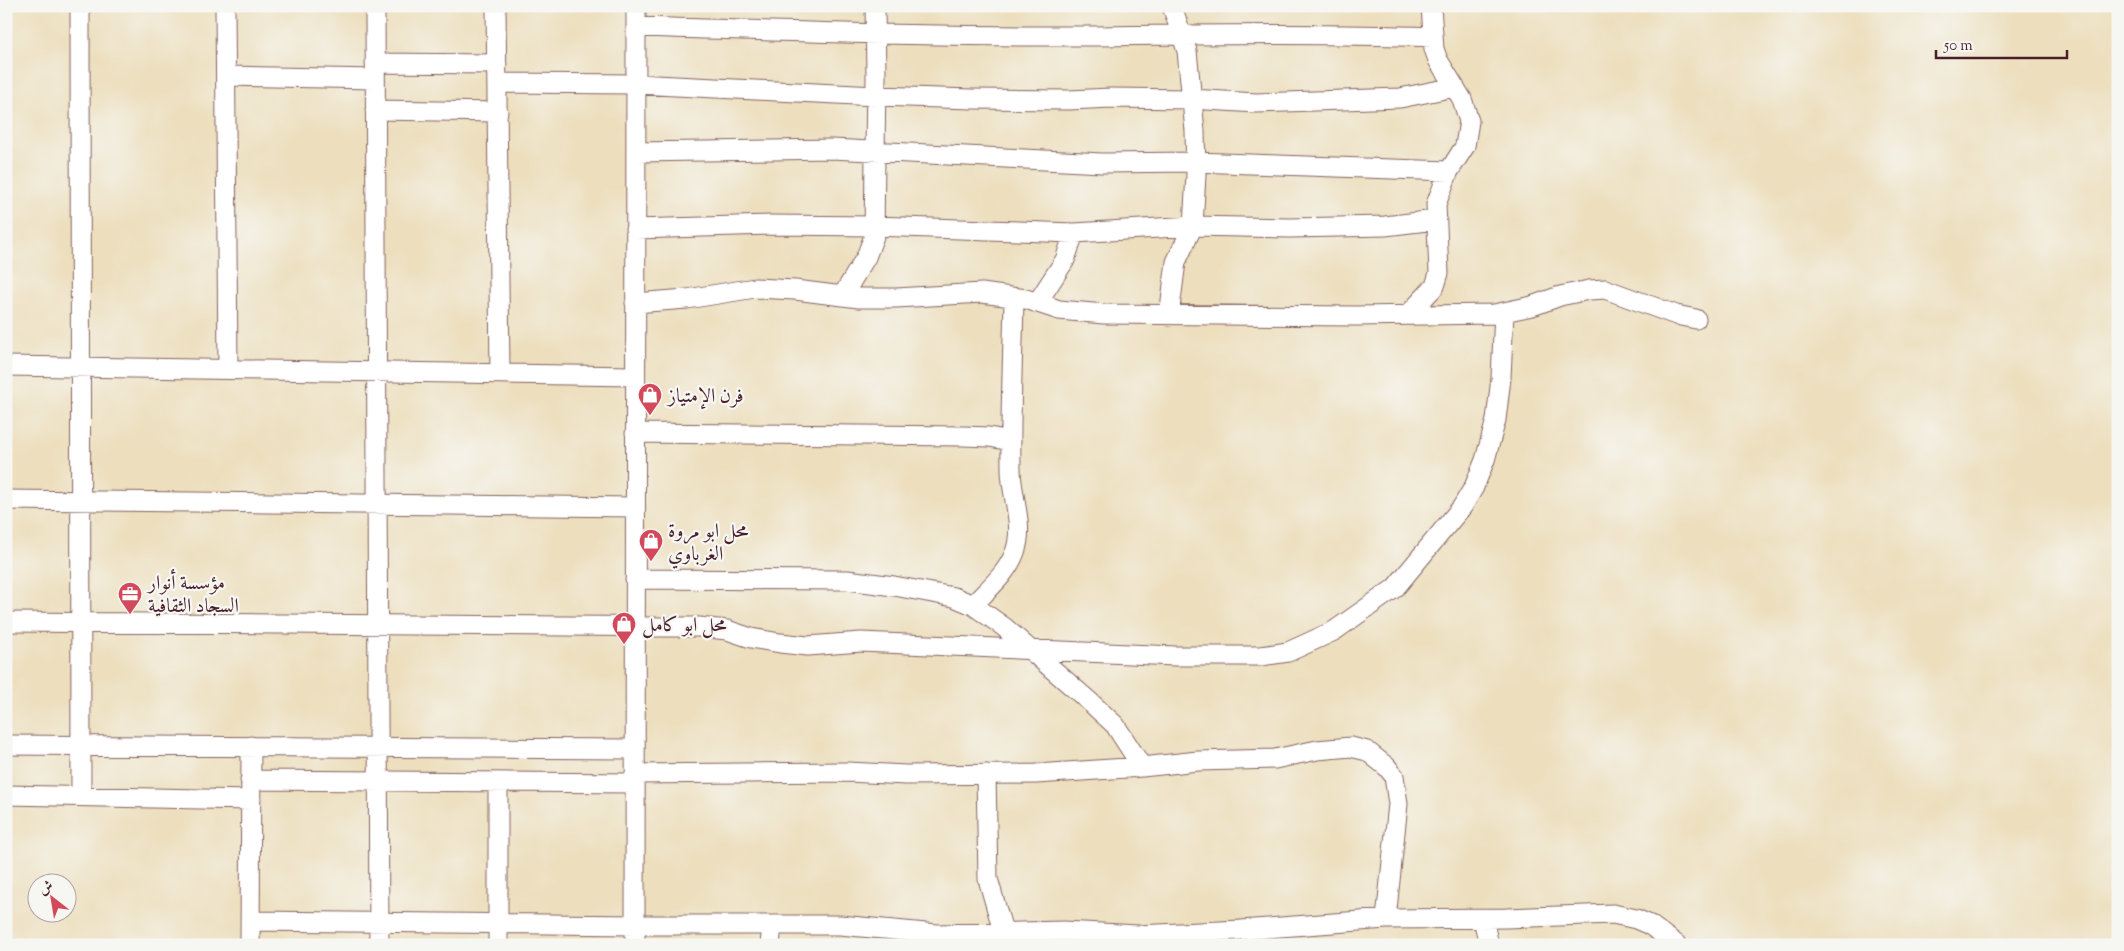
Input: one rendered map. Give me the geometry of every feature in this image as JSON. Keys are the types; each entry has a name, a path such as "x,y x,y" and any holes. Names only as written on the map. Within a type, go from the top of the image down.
{"street":[{"path":"80,6 81,796"},
{"path":"225,6 228,369"},
{"path":"375,6 379,945"},
{"path":"496,6 500,374"},
{"path":"636,6 636,945"},
{"path":"843,296 866,257 874,236 875,6"},
{"path":"1169,316 1176,262 1193,226 1195,162 1195,131 1187,51 1172,6"},
{"path":"1408,316 1435,286 1439,273 1435,220 1436,204 1449,171 1465,146 1469,121 1455,87 1438,60 1432,37 1431,6"},
{"path":"636,27 875,34 1083,36 1321,34 1432,37"},
{"path":"226,76 375,71 497,64"},
{"path":"497,83 636,84 876,96 1069,100 1111,98 1191,99 1256,103 1400,98 1455,87"},
{"path":"375,110 498,112"},
{"path":"636,152 832,150 1102,163 1195,162 1449,171"},
{"path":"636,229 771,225 874,226 1074,234 1193,226 1290,228 1385,226 1435,220"},
{"path":"1037,303 1065,260 1074,234"},
{"path":"635,303 687,299 755,288 795,290 843,296 896,298 982,294 1014,298 1059,310 1086,313 1169,316 1408,316 1494,314 1532,306 1569,294 1605,289 1676,315 1696,319"},
{"path":"973,605 1000,578 1010,565 1016,550 1018,518 1011,472 1014,298"},
{"path":"6,622 699,627 727,630 751,638 780,644 808,646 861,642 1175,656 1261,656 1288,652 1334,631 1395,588 1462,507 1474,487 1486,460 1496,420 1501,378 1504,312"},
{"path":"6,366 636,376"},
{"path":"635,433 962,436 989,437 1011,441"},
{"path":"6,500 635,507"},
{"path":"635,579 847,580 954,597 973,605 1004,627 1050,666 1115,725 1142,767"},
{"path":"6,745 635,748"},
{"path":"250,945 251,746"},
{"path":"250,780 498,782 839,772 1036,774 1142,767 1198,761 1275,759 1336,747 1351,747 1367,751 1387,767 1394,776 1397,789 1398,804 1386,919"},
{"path":"986,774 988,879 1003,931"},
{"path":"498,782 498,945"},
{"path":"6,795 250,800"},
{"path":"250,921 840,925 937,934 1003,931 1182,934 1386,919 1483,919 1613,914 1643,922 1677,945"},
{"path":"1483,919 1489,945"},
{"path":"770,945 772,925"}],"place":[{"name":"فرن الإمتياز","path":"650,416"},
{"name":"محل ابو مروة الغرباوي","path":"651,562"},
{"name":"مؤسسة أنوار السجاد الثقافية","path":"130,615"},
{"name":"محل ابو كامل","path":"624,645"}]}
